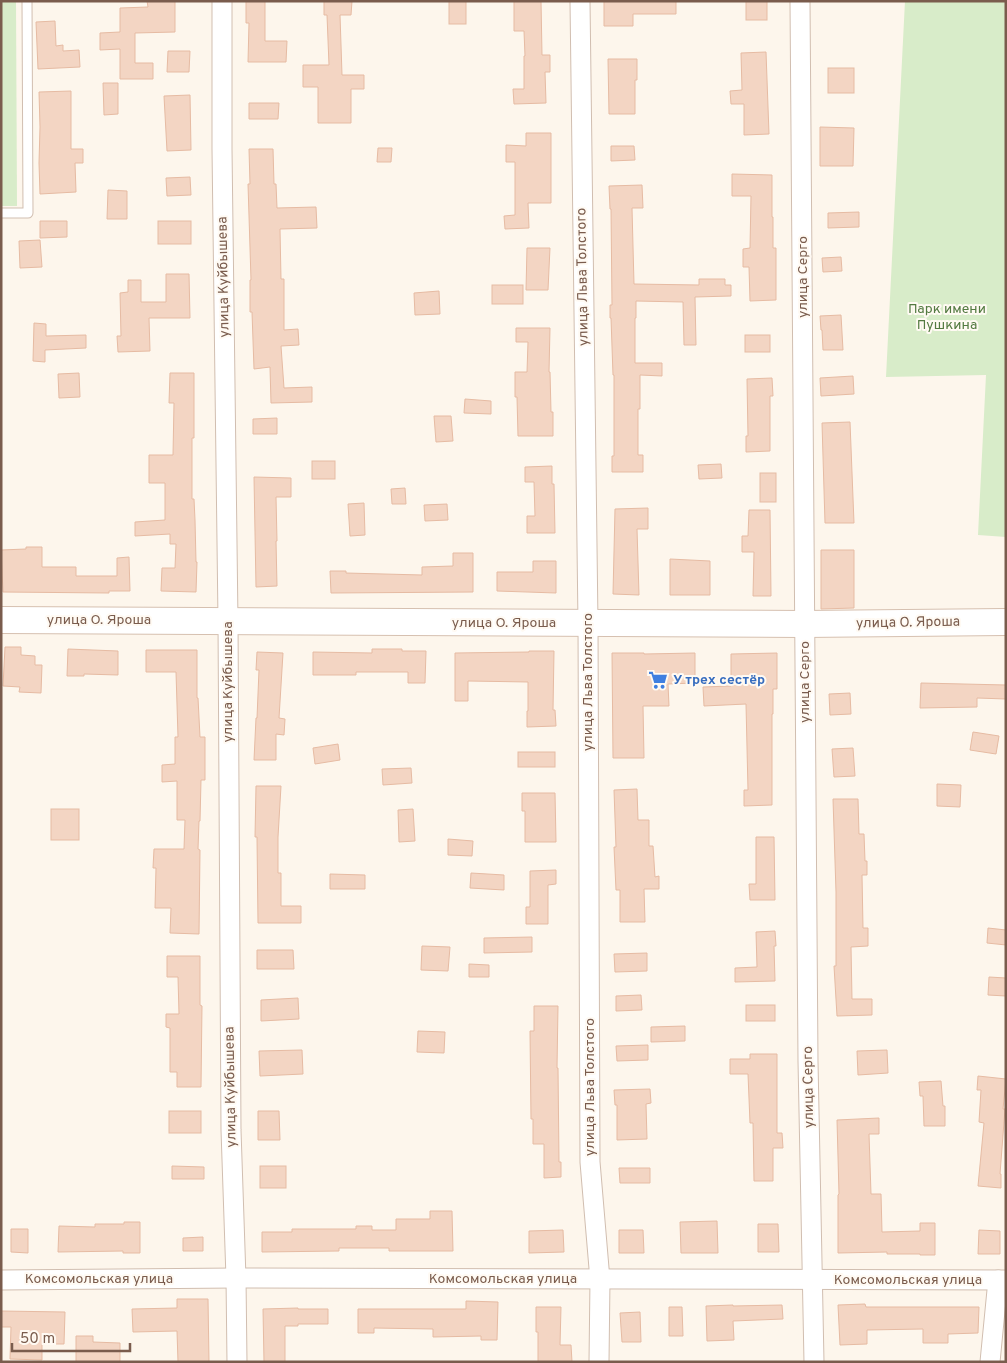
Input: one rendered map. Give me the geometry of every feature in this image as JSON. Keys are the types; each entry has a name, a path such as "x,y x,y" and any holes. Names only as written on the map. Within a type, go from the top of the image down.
{"main road":[{"name":"улица О. Яроша","path":"1,620 804,624 1006,622"}],"street":[{"name":"улица Куйбышева","path":"222,1 228,621 230,1130 236,1278 237,1362"},
{"name":"улица Льва Толстого","path":"580,1 588,623 590,1162 600,1280 599,1362"},
{"name":"улица Серго","path":"800,1 808,1061 814,1362"},
{"name":"Комсомольская улица","path":"1,1280 236,1278 1002,1280"},
{"path":"990,1362 1002,1280"}],"lane":[{"path":"1,213 28,213 27,1"}],"green space":[{"path":"1,1 16,1 17,206 1,206"},
{"name":"Парк имени Пушкина","path":"905,1 1006,1 1006,537 978,535 986,375 886,377"}],"building":[{"path":"147,1 175,1 175,32 135,33 135,63 153,63 153,79 120,79 120,49 100,50 100,33 120,32 120,8 148,7"},
{"path":"246,1 265,1 265,41 287,41 286,62 248,62 249,23 246,23"},
{"path":"324,1 352,1 351,15 340,15 342,75 364,75 364,89 351,89 351,123 318,123 318,87 303,87 303,65 329,65 327,15 324,15"},
{"path":"449,1 466,1 466,24 449,24"},
{"path":"514,1 541,1 542,55 550,55 550,72 545,72 546,103 514,104 513,89 524,89 525,56 524,31 514,31"},
{"path":"604,1 676,1 676,14 633,14 633,26 604,26"},
{"path":"746,1 767,1 767,20 746,20"},
{"path":"55,21 56,46 63,45 63,51 79,50 80,67 38,69 36,22"},
{"path":"168,51 190,51 189,72 167,72"},
{"path":"766,52 769,134 744,135 744,104 731,104 730,91 742,90 741,53"},
{"path":"608,59 637,59 635,114 609,114"},
{"path":"828,68 854,68 854,93 828,93"},
{"path":"103,83 118,83 118,114 104,115"},
{"path":"71,91 71,149 83,149 83,163 75,163 76,192 40,194 39,92"},
{"path":"190,95 191,150 167,151 164,96"},
{"path":"249,103 279,103 278,119 249,119"},
{"path":"820,127 854,128 853,166 820,166"},
{"path":"526,133 551,133 551,203 528,203 529,228 505,229 504,216 515,215 515,162 506,162 506,145 526,146"},
{"path":"611,146 634,146 635,160 611,161"},
{"path":"378,148 392,148 391,162 377,162"},
{"path":"249,149 273,149 277,208 316,207 317,228 280,229 281,279 284,279 284,330 298,329 299,345 281,346 284,388 312,387 312,402 271,403 270,367 254,369 252,312 250,312"},
{"path":"732,174 772,175 773,248 776,248 776,300 750,301 749,267 743,267 743,249 750,248 751,196 732,196"},
{"path":"190,177 191,195 167,196 166,178"},
{"path":"642,185 643,208 632,208 634,284 699,285 699,279 725,279 725,285 731,285 731,296 695,297 696,345 684,345 683,302 636,301 635,363 662,363 662,376 640,375 638,455 643,455 643,472 612,472 612,456 614,456 614,375 610,318 610,305 612,305 609,186"},
{"path":"108,190 127,191 127,219 107,219"},
{"path":"859,212 859,227 828,228 828,213"},
{"path":"40,221 67,221 67,237 40,238"},
{"path":"158,221 191,221 191,244 158,244"},
{"path":"40,240 42,267 20,268 19,241"},
{"path":"527,248 550,248 548,290 526,290"},
{"path":"841,257 842,271 823,272 822,258"},
{"path":"166,274 189,274 190,318 149,318 150,351 118,352 117,336 121,336 120,293 128,292 128,280 141,280 141,302 166,302"},
{"path":"492,285 523,285 523,304 492,304"},
{"path":"439,291 440,314 415,315 414,293"},
{"path":"841,315 843,350 823,350 820,316"},
{"path":"34,323 46,324 46,336 86,335 86,348 45,350 45,362 33,361"},
{"path":"516,328 550,328 549,372 553,436 518,436 515,372 527,372 528,342 516,342"},
{"path":"745,335 770,335 770,352 745,352"},
{"path":"79,373 80,397 59,398 58,374"},
{"path":"170,373 194,373 192,499 194,499 197,562 196,592 161,591 162,568 175,568 176,544 170,544 170,534 135,536 135,522 165,520 165,483 149,483 149,455 173,455 174,403 169,403"},
{"path":"853,376 854,394 821,396 820,378"},
{"path":"772,378 773,396 770,396 770,451 746,452 746,436 748,436 747,379"},
{"path":"465,399 491,401 491,414 464,413"},
{"path":"434,416 451,416 453,441 436,442"},
{"path":"277,418 277,434 253,434 253,419"},
{"path":"850,422 854,523 825,523 822,423"},
{"path":"312,461 335,461 335,479 312,479"},
{"path":"721,464 722,478 699,479 698,465"},
{"path":"552,466 555,533 527,533 527,516 535,516 534,482 525,482 525,467"},
{"path":"760,473 776,473 776,502 760,502"},
{"path":"254,477 291,478 291,497 276,497 277,586 256,587"},
{"path":"405,488 406,504 392,504 391,489"},
{"path":"364,503 365,535 350,536 348,504"},
{"path":"447,504 448,520 425,521 424,505"},
{"path":"648,508 648,529 637,529 639,595 613,594 615,509"},
{"path":"749,510 770,510 771,596 753,596 754,552 742,552 742,536 748,536"},
{"path":"26,547 42,547 42,567 76,567 76,576 117,576 117,558 129,557 130,591 109,591 109,593 3,592 1,550 26,549"},
{"path":"821,550 854,550 854,608 821,609"},
{"path":"453,553 473,553 473,592 331,593 330,571 422,575 422,567 453,566"},
{"path":"670,559 710,561 710,595 670,595"},
{"path":"533,561 556,561 556,593 497,591 497,572 533,572"},
{"path":"5,647 21,647 21,655 35,656 35,665 42,665 41,693 19,692 20,687 3,686"},
{"path":"68,649 118,651 118,675 84,674 84,676 67,676"},
{"path":"372,649 426,651 425,683 408,683 408,672 356,672 356,675 313,675 313,652 372,653"},
{"path":"146,650 197,650 197,698 200,737 205,737 205,780 201,780 198,849 200,850 199,934 170,933 171,908 155,908 156,868 153,868 154,849 184,849 185,820 177,820 177,781 162,782 162,765 175,764 175,737 178,737 176,672 146,672"},
{"path":"554,651 553,710 555,710 556,726 527,727 528,682 468,681 468,701 455,701 455,653"},
{"path":"257,652 283,653 279,718 285,719 284,735 276,734 276,760 254,760 259,670 256,670"},
{"path":"612,653 695,653 695,683 668,684 669,706 643,706 644,758 613,758"},
{"path":"777,653 777,689 773,689 772,714 772,805 744,806 744,790 748,790 746,704 704,706 703,687 731,686 731,654"},
{"path":"921,683 1006,685 1006,699 977,698 977,707 920,708"},
{"path":"850,693 851,714 830,715 829,694"},
{"path":"973,732 999,736 996,754 970,750"},
{"path":"338,744 340,760 315,764 313,748"},
{"path":"853,748 855,776 834,777 832,749"},
{"path":"518,752 555,752 555,767 518,767"},
{"path":"411,768 412,783 383,785 382,769"},
{"path":"937,784 961,785 960,807 937,806"},
{"path":"256,786 281,786 278,873 281,873 281,906 301,906 301,923 258,923 257,837 255,837"},
{"path":"637,789 638,820 649,820 649,846 653,846 655,877 659,876 659,889 644,889 645,922 620,922 620,890 616,890 614,847 616,847 614,790"},
{"path":"522,793 555,793 556,842 525,842 525,811 522,811"},
{"path":"833,799 858,799 859,834 864,834 865,861 867,861 867,875 862,875 863,928 868,928 868,946 851,947 852,999 872,999 872,1015 837,1016 834,966 836,966 836,892"},
{"path":"51,809 79,809 79,840 51,840"},
{"path":"413,809 415,841 399,842 398,810"},
{"path":"756,837 774,837 775,900 750,900 749,884 756,884"},
{"path":"448,839 473,841 472,856 448,855"},
{"path":"556,870 556,884 548,885 548,924 526,924 526,907 530,907 530,871"},
{"path":"471,873 504,875 504,890 470,888"},
{"path":"330,874 365,875 365,889 330,889"},
{"path":"988,928 1006,930 1006,945 987,943"},
{"path":"775,931 775,981 735,982 735,968 757,967 756,932"},
{"path":"532,937 532,952 484,953 484,938"},
{"path":"422,946 450,947 448,971 421,970"},
{"path":"257,950 293,950 294,969 257,969"},
{"path":"647,953 647,971 615,972 614,954"},
{"path":"167,956 200,956 200,1005 202,1006 201,1087 177,1087 177,1072 170,1072 170,1028 166,1027 166,1014 179,1014 178,977 167,977"},
{"path":"469,964 489,965 489,977 469,977"},
{"path":"989,977 1006,978 1006,996 988,995"},
{"path":"641,995 642,1010 616,1011 616,996"},
{"path":"298,998 299,1019 261,1021 261,1000"},
{"path":"746,1005 775,1005 775,1021 746,1021"},
{"path":"534,1006 558,1006 557,1068 561,1177 544,1178 544,1144 533,1144 530,1031 534,1031"},
{"path":"685,1026 685,1041 651,1042 651,1027"},
{"path":"418,1031 445,1032 444,1053 417,1052"},
{"path":"648,1045 648,1060 617,1061 616,1046"},
{"path":"302,1050 303,1074 260,1076 259,1051"},
{"path":"887,1050 888,1073 858,1075 857,1051"},
{"path":"750,1054 777,1054 777,1133 782,1133 783,1148 773,1148 773,1181 754,1181 753,1123 750,1123 748,1074 730,1074 730,1059 750,1059"},
{"path":"978,1076 1006,1079 1000,1174 1001,1188 978,1186 984,1123 979,1122 981,1090 977,1090"},
{"path":"941,1081 943,1106 945,1106 945,1126 924,1126 923,1096 920,1096 919,1082"},
{"path":"650,1089 651,1103 646,1104 647,1139 617,1140 617,1105 615,1105 614,1090"},
{"path":"169,1111 201,1111 201,1133 169,1133"},
{"path":"258,1111 279,1111 280,1140 258,1140"},
{"path":"879,1118 879,1134 869,1134 871,1194 881,1194 882,1232 920,1231 920,1223 935,1223 935,1255 887,1254 887,1252 838,1253 837,1120"},
{"path":"172,1166 204,1167 204,1179 172,1179"},
{"path":"260,1166 286,1166 286,1188 260,1188"},
{"path":"619,1168 650,1168 650,1183 620,1183"},
{"path":"430,1211 452,1211 453,1251 389,1251 389,1248 339,1248 339,1251 262,1252 262,1232 292,1232 292,1229 356,1229 356,1226 372,1226 372,1230 396,1230 396,1219 430,1219"},
{"path":"717,1221 718,1253 681,1253 680,1222"},
{"path":"124,1222 140,1222 140,1253 123,1253 123,1251 58,1252 59,1226 95,1227 95,1224 124,1224"},
{"path":"758,1224 778,1224 779,1252 758,1252"},
{"path":"11,1229 28,1229 28,1253 11,1252"},
{"path":"563,1230 564,1252 529,1253 529,1231"},
{"path":"619,1230 643,1230 644,1253 619,1253"},
{"path":"979,1230 1000,1231 1000,1254 978,1254"},
{"path":"203,1237 203,1251 183,1251 183,1238"},
{"path":"177,1299 208,1299 209,1362 178,1362 177,1331 133,1332 132,1309 177,1308"},
{"path":"466,1301 498,1302 497,1340 481,1340 481,1336 433,1337 433,1329 374,1328 374,1333 358,1333 358,1309 466,1309"},
{"path":"865,1304 866,1307 979,1307 978,1333 948,1334 948,1343 923,1343 923,1329 867,1330 867,1344 840,1345 838,1305"},
{"path":"782,1305 783,1319 733,1321 734,1340 707,1341 706,1306"},
{"path":"536,1307 561,1307 560,1345 571,1345 572,1362 538,1362"},
{"path":"669,1307 682,1307 683,1336 669,1336"},
{"path":"263,1309 328,1309 328,1324 285,1326 285,1362 264,1362"},
{"path":"1,1311 65,1312 64,1344 42,1344 42,1360 10,1359 11,1327 1,1327"},
{"path":"640,1312 641,1342 622,1342 620,1313"},
{"path":"76,1336 93,1336 93,1342 120,1343 120,1362 76,1362"}],"place":[{"name":"У трех сестёр","path":"658,680"}]}
